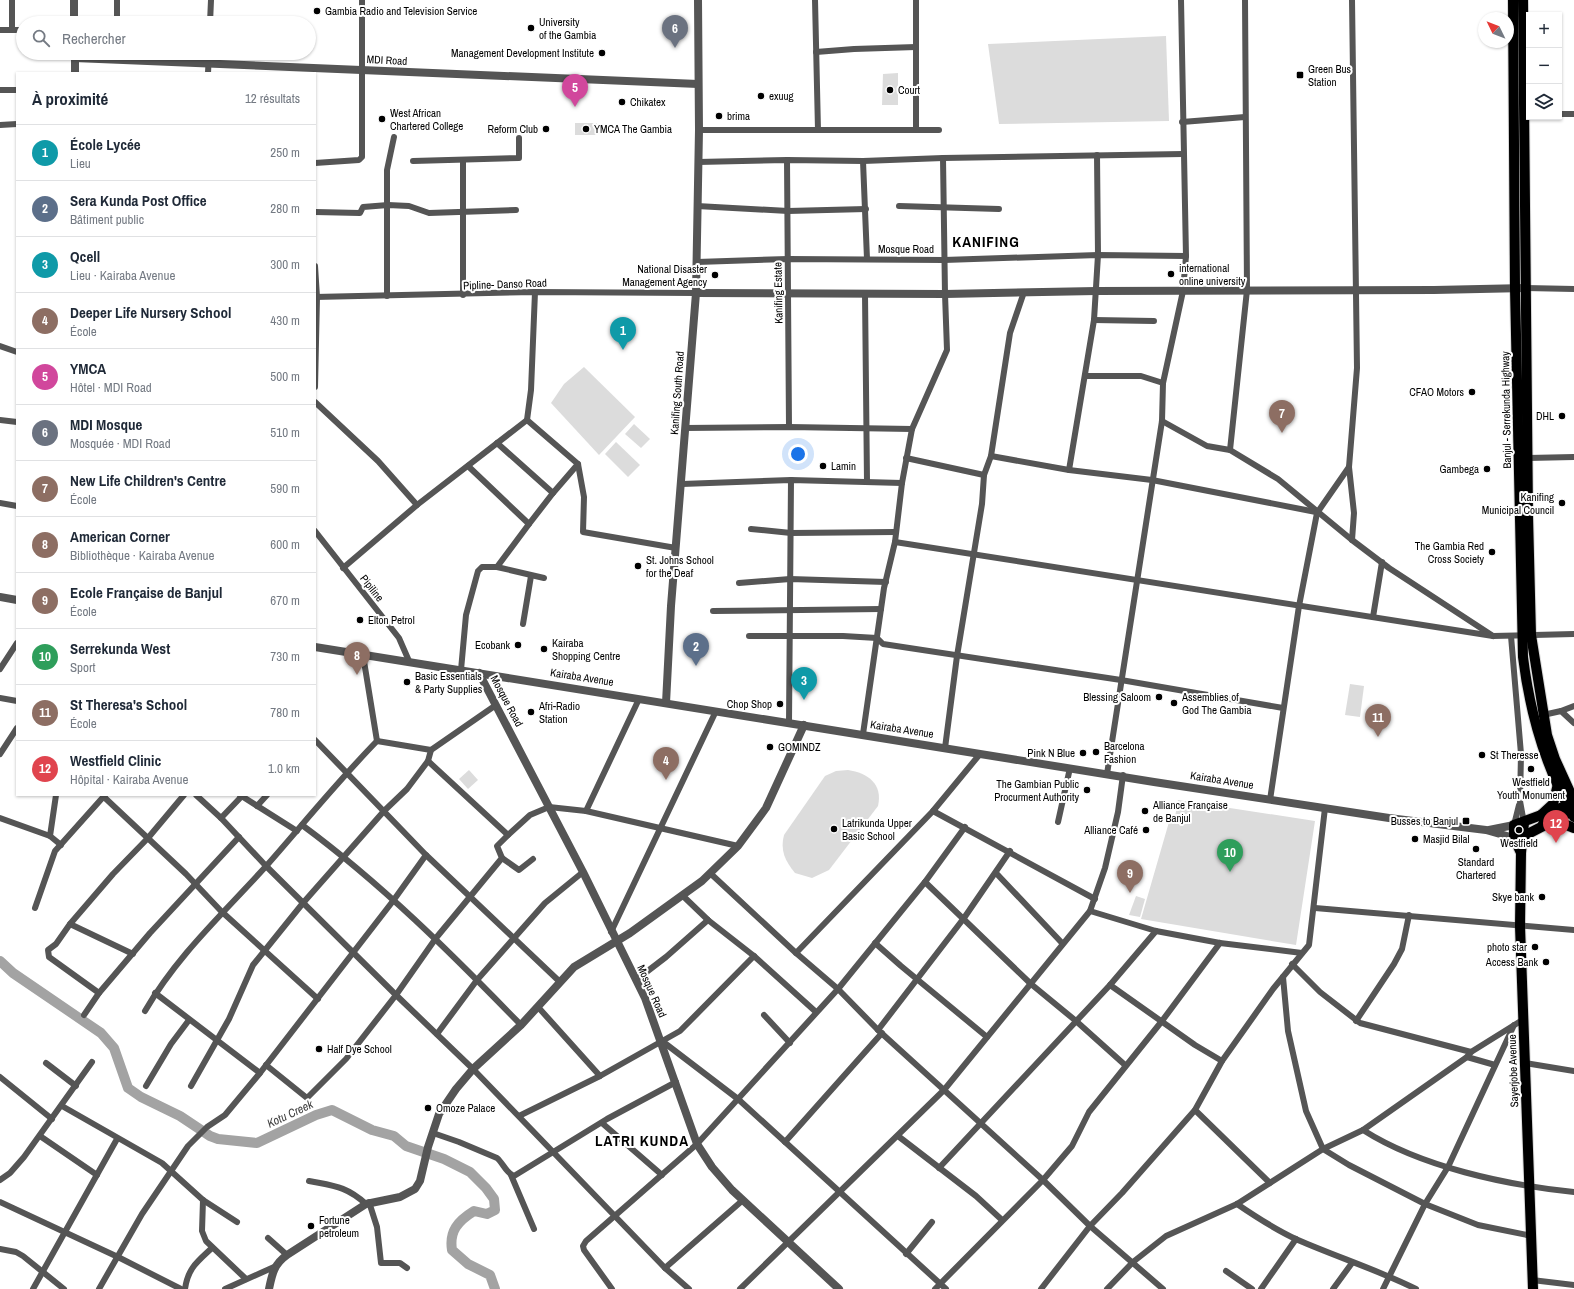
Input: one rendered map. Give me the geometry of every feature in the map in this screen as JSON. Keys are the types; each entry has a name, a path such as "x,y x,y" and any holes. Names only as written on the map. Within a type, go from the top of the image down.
{"main road":[{"name":"Banjul - Serrekunda Highway","path":"1513,0 1521,288 1527,636 1543,715 1555,759 1572,808"},
{"name":"Banjul - Serrekunda Highway","path":"1523,0 1526,86"},
{"name":"Banjul - Serrekunda Highway","path":"1527,120 1521,288 1528,458 1526,684 1536,728 1545,756 1558,784 1572,808"},
{"path":"1558,784 1553,804 1542,820 1564,824 1574,828"},
{"name":"Kairaba Avenue","path":"1519,824 1542,820 1572,808"},
{"name":"Kairaba Avenue","path":"1519,837 1542,820"},
{"name":"Sayerjobe Avenue","path":"1519,824 1521,853 1520,926 1532,1236 1532,1284"}],"street":[{"path":"12,0 12,30"},
{"path":"74,0 74,16"},
{"path":"117,0 117,16"},
{"path":"210,16 211,0"},
{"path":"316,163 360,160 362,157 362,0"},
{"name":"Kanifing South Road","path":"666,703 676,548 696,293 699,130 698,0"},
{"path":"815,0 818,130"},
{"path":"916,0 916,130"},
{"path":"1107,774 1162,421 1164,383 1183,290 1186,256 1182,122 1181,0"},
{"path":"1230,450 1248,290 1245,117 1245,0"},
{"path":"1352,0 1357,368 1349,467 1354,513 1352,540"},
{"path":"0,30 16,30"},
{"path":"816,52 916,47"},
{"path":"75,60 75,72"},
{"name":"MDI Road","path":"175,60 208,64 698,84"},
{"path":"208,60 208,72"},
{"path":"0,90 16,90"},
{"path":"1562,114 1574,114"},
{"path":"1182,122 1245,117"},
{"path":"0,125 16,124"},
{"path":"699,130 940,130"},
{"path":"387,296 387,170 394,137"},
{"path":"413,161 463,161 519,158 519,138"},
{"path":"698,162 787,160 863,161 943,158 1183,154"},
{"path":"1069,470 1086,376 1094,320 1098,255 1097,155"},
{"path":"863,734 881,609 895,542 902,483 912,428 947,350 944,294 943,158"},
{"name":"Kanifing Estate","path":"787,160 789,427"},
{"path":"463,161 463,295"},
{"path":"863,161 867,260"},
{"path":"316,212 360,213 363,207 388,205 409,206 429,213 516,210"},
{"path":"697,206 788,211 866,209"},
{"path":"899,206 999,208"},
{"name":"Mosque Road","path":"697,262 788,260 944,260 1098,255 1186,256"},
{"path":"696,293 944,294 1183,290 1574,289"},
{"path":"343,568 417,505 527,420 531,390 534,292"},
{"name":"Pipline- Danso Road","path":"316,297 463,295 534,292 696,293"},
{"path":"945,748 958,656 975,554 982,504 984,475 991,456 1010,333 1024,292"},
{"path":"865,294 867,482"},
{"path":"1094,320 1154,321"},
{"path":"0,346 16,352"},
{"path":"1086,376 1141,376 1164,383"},
{"path":"316,403 378,461 417,505"},
{"path":"0,420 16,422"},
{"path":"527,420 578,464 584,497 583,532 676,548"},
{"path":"1162,421 1207,446 1230,450 1278,478 1317,513 1352,540 1382,562 1493,636"},
{"path":"685,428 912,428"},
{"path":"497,443 553,493"},
{"path":"991,456 1069,470 1152,480 1317,513"},
{"path":"1528,458 1574,457"},
{"path":"906,458 984,475"},
{"path":"497,567 553,493 578,464"},
{"path":"468,466 529,524"},
{"path":"1270,800 1299,606 1317,513 1349,467"},
{"path":"789,723 791,636 791,480"},
{"path":"682,484 791,480 902,483"},
{"path":"0,502 16,506"},
{"path":"751,529 791,533 896,532"},
{"name":"Pipiline","path":"316,532 399,638 409,661"},
{"path":"895,542 1493,636 1574,634"},
{"path":"1373,617 1382,562"},
{"path":"461,670 466,615 476,577 482,567 497,567 544,578"},
{"path":"523,624 531,576"},
{"path":"739,582 790,579 886,582"},
{"path":"0,597 16,600"},
{"path":"713,611 881,609"},
{"path":"749,636 843,636 877,638 883,644 1121,680 1283,708"},
{"path":"1511,636 1521,754 1519,824"},
{"path":"0,669 16,645"},
{"name":"Kairaba Avenue","path":"316,647 980,754 1107,774 1123,775 1270,800 1486,830 1519,837"},
{"path":"363,655 377,741"},
{"name":"Mosque Road","path":"479,673 583,872 636,980 662,1041 697,1144 716,1172 743,1200 839,1289"},
{"path":"0,698 16,701"},
{"path":"586,811 639,699"},
{"path":"191,1086 229,1019 253,965 303,903 384,811 407,789 428,761 431,750 496,705"},
{"path":"1543,715 1574,706"},
{"path":"612,932 716,711"},
{"path":"1561,711 1574,724"},
{"path":"225,1289 274,1267 287,1255 367,1203 409,1193 415,1189 420,1181 427,1151 444,1105 473,1070 538,1007 574,967 616,941 682,895 710,873 738,846 766,808 804,725"},
{"path":"0,754 16,730"},
{"path":"316,741 426,855 560,982"},
{"path":"377,741 431,750"},
{"path":"145,1010 155,993 180,959 221,912 266,866 347,772 377,741"},
{"path":"796,953 933,811 980,754"},
{"path":"428,761 508,835"},
{"path":"1058,822 1070,768"},
{"path":"740,1289 787,1241 898,1136 944,1090 1090,911 1106,868 1118,812 1123,775"},
{"path":"50,836 56,796"},
{"path":"35,908 53,854 104,796 195,883 221,912 318,999"},
{"path":"100,993 49,957 48,950 56,944 70,924 113,874 148,838 183,796"},
{"path":"197,796 221,818 266,866 519,1116 665,1268 689,1289"},
{"path":"221,818 241,796 297,831"},
{"path":"257,806 266,796"},
{"path":"1519,824 1520,801"},
{"path":"533,859 519,870 502,858 497,846 530,815 549,807 586,811 738,846"},
{"path":"1041,1289 1090,1226 1122,1193 1196,1110 1222,1061 1273,989 1292,964 1310,945 1325,808"},
{"path":"933,811 1010,851 1095,899"},
{"path":"0,818 50,836 61,845"},
{"name":"Kairaba Avenue","path":"1486,830 1519,824"},
{"path":"302,825 344,857 436,938 521,1024"},
{"path":"612,1289 584,1250 583,1246 586,1241 697,1144 838,989 925,882 965,827"},
{"path":"84,1015 100,993 133,954 195,883 239,837"},
{"path":"785,1142 880,1032 917,979 964,918 1010,851"},
{"path":"99,1289 142,1214 188,1146 207,1128 225,1115 266,1066 393,901 426,855"},
{"path":"266,1066 307,1098 346,1059 396,995 436,938 502,858"},
{"path":"437,1034 477,980 545,903 583,872"},
{"path":"710,873 796,953 838,989 880,1032 1043,1180 1090,1226 1163,1289"},
{"path":"996,873 1062,944"},
{"path":"925,882 1031,984 1076,1021 1125,1065"},
{"path":"682,895 708,920 754,956 816,1012"},
{"path":"1315,908 1574,930"},
{"path":"1090,911 1156,931 1220,943 1302,953"},
{"path":"1356,1021 1394,964 1402,949 1409,915"},
{"path":"636,980 666,957 708,920"},
{"path":"70,924 133,954"},
{"path":"939,1168 1110,985 1156,931"},
{"path":"875,943 987,1037"},
{"path":"935,1289 1043,1180 1072,1146 1089,1112 1125,1065 1162,1021 1220,943"},
{"path":"519,1116 600,1076 680,1031 754,956"},
{"path":"1292,964 1320,992 1356,1021 1469,1054 1495,1065"},
{"path":"1283,977 1288,1031 1306,1110 1323,1149 1349,1165 1426,1204 1478,1225 1532,1236"},
{"path":"1110,985 1195,1045 1222,1061"},
{"path":"155,993 260,1073"},
{"path":"538,1007 600,1076"},
{"path":"764,1016 790,1042"},
{"path":"1107,1289 1133,1262 1178,1229 1237,1204 1323,1149 1363,1130 1469,1054 1524,1019"},
{"path":"146,1086 171,1044 189,1020"},
{"path":"1383,1289 1426,1204 1448,1167 1514,1025"},
{"path":"662,1041 738,1099 838,1193 946,1289"},
{"path":"0,1180 19,1163 62,1106 92,1062"},
{"path":"46,1063 76,1086"},
{"path":"1525,1063 1574,1071"},
{"path":"0,1077 52,1119"},
{"path":"511,1175 514,1176 602,1123 676,1082"},
{"path":"62,1106 162,1162 203,1200 237,1222"},
{"path":"1196,1110 1270,1183"},
{"path":"602,1123 662,1175"},
{"path":"1363,1130 1382,1142 1448,1167 1529,1187 1574,1192"},
{"path":"433,1133 459,1142 496,1158 511,1175 534,1229"},
{"path":"40,1136 97,1175"},
{"path":"898,1136 976,1196 1002,1220"},
{"path":"33,1289 44,1272 117,1138"},
{"path":"309,1181 344,1188 354,1193 367,1203 377,1227 381,1263 400,1262 407,1268"},
{"path":"203,1200 202,1231 206,1241 246,1279"},
{"path":"665,1268 743,1200"},
{"path":"0,1202 118,1257 181,1289"},
{"path":"1237,1204 1263,1221 1296,1239 1390,1276 1416,1289"},
{"path":"906,1254 932,1222"},
{"path":"268,1238 287,1255"},
{"path":"1261,1289 1296,1239"},
{"path":"185,1289 187,1276 192,1267 212,1248"},
{"path":"0,1249 16,1252 23,1256 64,1289"},
{"path":"1333,1289 1352,1262"},
{"path":"269,1289 274,1267"},
{"path":"1226,1271 1252,1289"},
{"path":"1532,1284 1574,1285"}],"shaded area":[{"path":"1166,36 1169,121 999,124 988,44"},
{"name":"Court","path":"898,73 898,105 882,105 883,74"},
{"name":"YMCA The Gambia","path":"575,123 597,123 597,135 575,135"},
{"path":"584,367 635,417 599,455 551,403 564,384"},
{"path":"634,424 650,439 641,448 625,434"},
{"path":"616,442 640,465 628,477 605,454"},
{"path":"1350,684 1364,686 1360,717 1345,715"},
{"path":"469,770 478,780 468,789 459,779"},
{"path":"848,770 862,774 872,781 878,792 878,806 829,870 812,878 795,873 788,864 784,855 784,835 825,776 836,771"},
{"path":"1178,800 1315,821 1296,945 1141,919 1169,822 1174,823"},
{"path":"1136,896 1145,899 1140,917 1129,915"}],"waterway":[{"name":"Kotu Creek","path":"0,961 13,973 101,1033 114,1048 128,1088 141,1097 180,1116 210,1136 218,1139 257,1143 316,1115 332,1110 372,1130 394,1136 406,1146 444,1159 470,1172 486,1188 494,1199 495,1210 487,1214 474,1211 463,1219 453,1232 451,1243 452,1250 468,1264 490,1275 495,1289"}],"place":[{"name":"Gambia Radio and Television Service","path":"317,11"},
{"name":"University of the Gambia","path":"531,28"},
{"name":"MDI Mosque","path":"675,48"},
{"name":"Management Development Institute","path":"602,53"},
{"name":"Green Bus Station","path":"1300,75"},
{"name":"Court","path":"890,90"},
{"name":"exuug","path":"761,96"},
{"name":"Chikatex","path":"622,102"},
{"name":"YMCA","path":"575,107"},
{"name":"brima","path":"719,116"},
{"name":"West African Chartered College","path":"382,119"},
{"name":"Reform Club","path":"546,129"},
{"name":"YMCA The Gambia","path":"586,129"},
{"name":"international online university","path":"1171,274"},
{"name":"National Disaster Management Agency","path":"715,275"},
{"name":"École Lycée","path":"623,350"},
{"name":"CFAO Motors","path":"1472,392"},
{"name":"DHL","path":"1562,416"},
{"name":"New Life Children's Centre","path":"1282,433"},
{"name":"Lamin","path":"823,466"},
{"name":"Gambega","path":"1487,469"},
{"name":"Kanifing Municipal Council","path":"1562,503"},
{"name":"The Gambia Red Cross Society","path":"1492,552"},
{"name":"St. Johns School for the Deaf","path":"638,566"},
{"name":"Elton Petrol","path":"360,620"},
{"name":"Ecobank","path":"518,645"},
{"name":"Kairaba Shopping Centre","path":"544,649"},
{"name":"Sera Kunda Post Office","path":"696,666"},
{"name":"American Corner","path":"357,675"},
{"name":"Basic Essentials & Party Supplies","path":"407,682"},
{"name":"Blessing Saloom","path":"1159,697"},
{"name":"Qcell","path":"804,700"},
{"name":"Assemblies of God The Gambia","path":"1174,703"},
{"name":"Chop Shop","path":"780,704"},
{"name":"Afri-Radio Station","path":"531,712"},
{"name":"St Theresa's School","path":"1378,737"},
{"name":"GOMINDZ","path":"770,747"},
{"name":"Barcelona Fashion","path":"1096,752"},
{"name":"Pink N Blue","path":"1083,753"},
{"name":"St Theresse","path":"1482,755"},
{"name":"Westfield Youth Monument","path":"1531,769"},
{"name":"Deeper Life Nursery School","path":"666,780"},
{"name":"The Gambian Public Procurment Authority","path":"1087,790"},
{"name":"Alliance Française de Banjul","path":"1145,811"},
{"name":"Busses to Banjul","path":"1466,821"},
{"name":"Latrikunda Upper Basic School","path":"834,829"},
{"name":"Alliance Café","path":"1146,830"},
{"name":"Westfield","path":"1519,830"},
{"name":"Masjid Bilal","path":"1415,839"},
{"name":"Westfield Clinic","path":"1556,843"},
{"name":"Standard Chartered","path":"1476,849"},
{"name":"Serrekunda West","path":"1230,872"},
{"name":"Ecole Française de Banjul","path":"1130,893"},
{"name":"Skye bank","path":"1542,897"},
{"name":"photo star","path":"1535,947"},
{"name":"Access Bank","path":"1546,962"},
{"name":"Half Dye School","path":"319,1049"},
{"name":"Omoze Palace","path":"428,1108"},
{"name":"Fortune petroleum","path":"311,1226"}],"district":[{"name":"KANIFING","path":"986,242"},
{"name":"LATRI KUNDA","path":"642,1141"}]}
